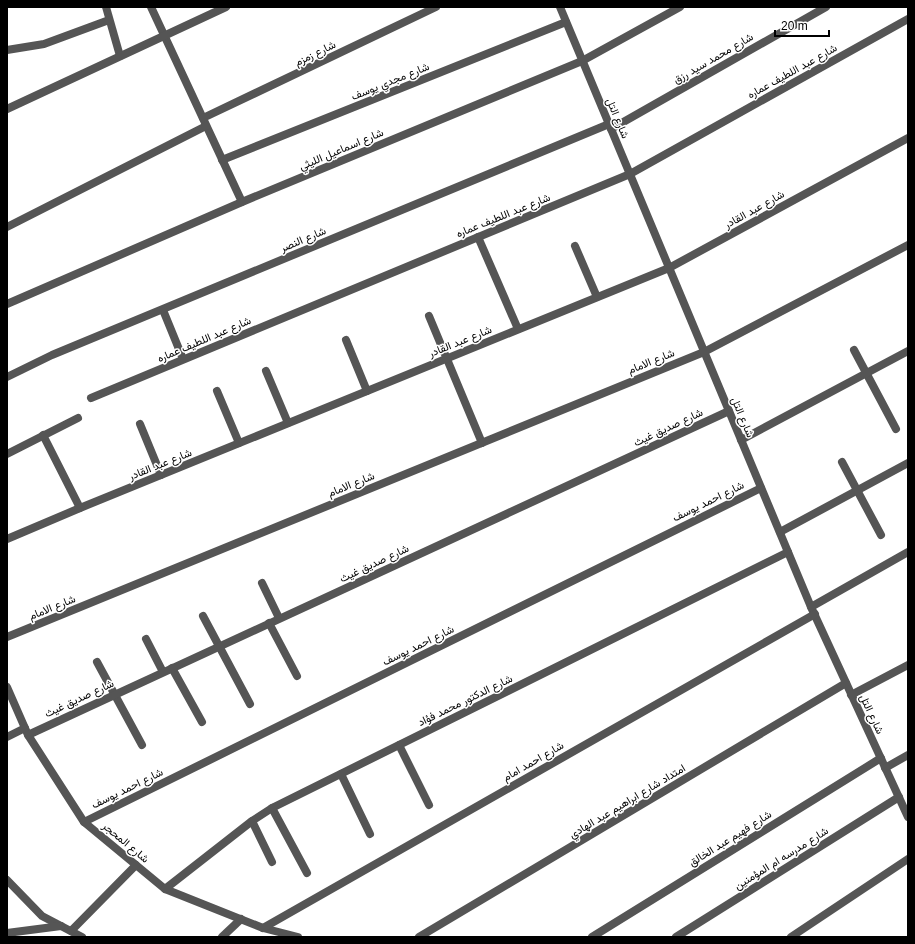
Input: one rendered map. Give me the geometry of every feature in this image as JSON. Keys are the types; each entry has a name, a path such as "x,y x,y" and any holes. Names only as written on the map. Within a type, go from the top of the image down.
{"street":[{"path":"106,7 120,56"},
{"path":"151,7 242,202"},
{"path":"7,109 226,7"},
{"name":"شارع زمزم","path":"7,228 205,122 436,7"},
{"name":"شارع التل","path":"560,7 788,552 851,695 908,817"},
{"name":"شارع اسماعيل الليثي","path":"7,304 242,202 582,61 680,7"},
{"name":"شارع محمد سيد رزق","path":"610,126 826,7"},
{"name":"شارع عبد اللطيف عماره","path":"91,398 630,174 908,19"},
{"path":"7,50 44,44 109,20"},
{"name":"شارع مجدي يوسف","path":"222,160 566,22"},
{"name":"شارع النصر","path":"7,377 52,356 610,126"},
{"name":"شارع عبد القادر","path":"7,539 669,268 908,138"},
{"path":"478,237 518,329"},
{"name":"شارع الامام","path":"7,637 704,352 908,245"},
{"path":"575,246 597,297"},
{"path":"163,310 184,359"},
{"path":"429,316 482,442"},
{"path":"346,340 367,391"},
{"path":"854,350 896,429"},
{"path":"741,440 908,351"},
{"path":"266,371 288,423"},
{"path":"217,391 239,443"},
{"name":"شارع صديق غيث","path":"7,737 26,731 172,668 729,411"},
{"path":"7,454 78,418"},
{"path":"140,424 161,475"},
{"path":"43,435 80,508"},
{"path":"842,462 881,535"},
{"path":"780,532 857,490 907,467"},
{"name":"شارع احمد يوسف","path":"84,822 761,488"},
{"name":"شارع الدكتور محمد فؤاد","path":"165,889 252,821 272,808 788,552"},
{"name":"شارع احمد امام","path":"263,928 813,610 908,552"},
{"path":"262,583 279,618"},
{"path":"202,616 250,704"},
{"path":"269,623 297,676"},
{"path":"146,639 163,672"},
{"path":"98,662 142,745"},
{"path":"851,695 908,666"},
{"path":"172,668 202,722"},
{"name":"امتداد شارع ابراهيم عبد الهادي","path":"419,937 846,683"},
{"name":"شارع المحجر","path":"7,687 26,731 84,822 165,889 263,928 298,937"},
{"path":"399,745 429,805"},
{"path":"885,768 908,755"},
{"name":"شارع فهيم عبد الخالق","path":"592,937 881,758"},
{"path":"341,774 370,834"},
{"name":"شارع مدرسه ام المؤمنين","path":"676,937 899,797"},
{"path":"272,808 307,873"},
{"path":"252,821 272,862"},
{"path":"790,937 908,859"},
{"path":"71,931 136,865"},
{"path":"7,880 42,916 82,937"},
{"path":"222,937 241,919"},
{"path":"7,933 61,926"}]}
